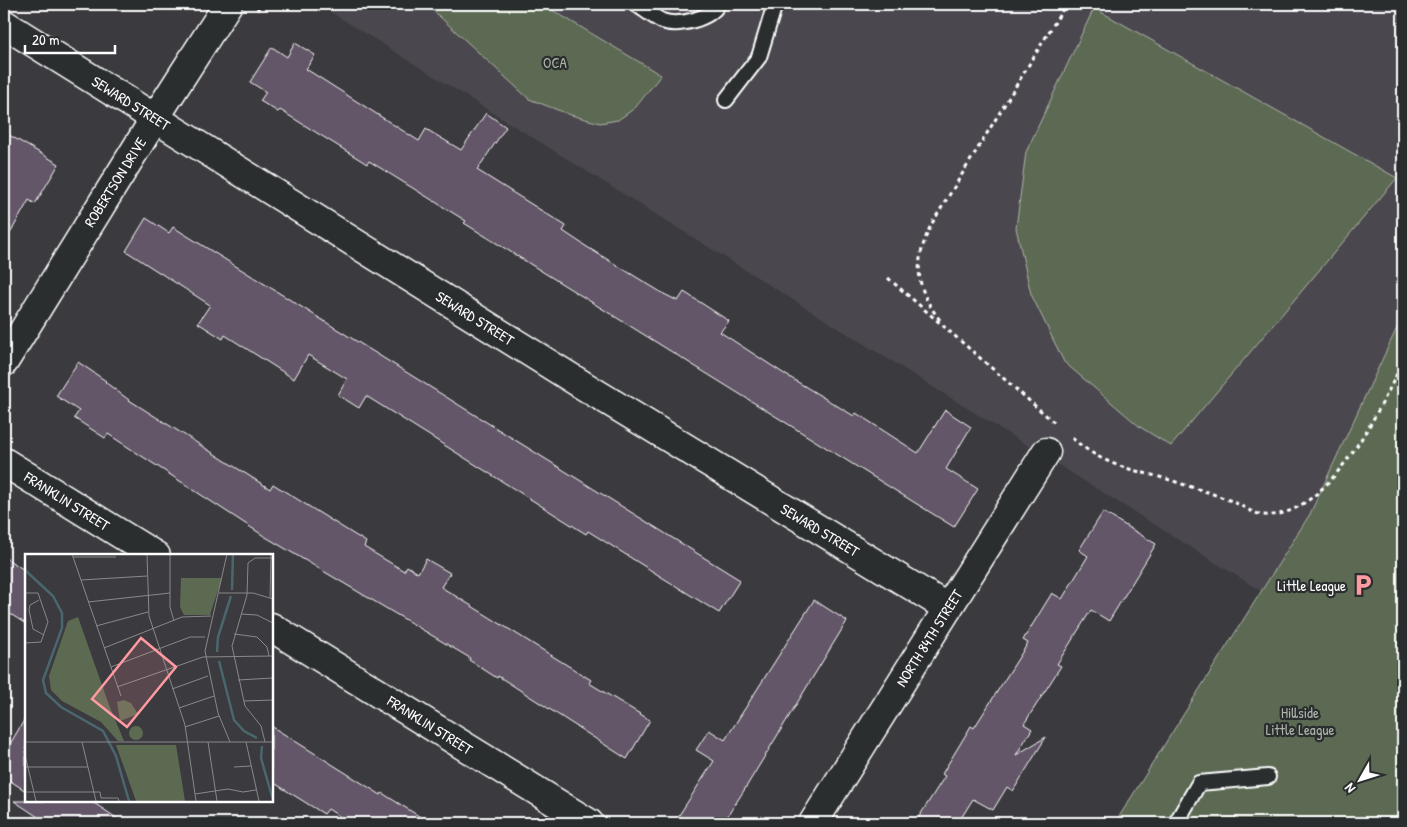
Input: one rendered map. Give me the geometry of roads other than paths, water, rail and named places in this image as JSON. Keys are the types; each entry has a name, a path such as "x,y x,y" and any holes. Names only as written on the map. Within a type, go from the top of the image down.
{"street":[{"name":"ROBERTSON DRIVE","path":"4,362 228,4"},
{"name":"SEWARD STREET","path":"4,24 573,378 948,608"},
{"name":"NORTH 84TH STREET","path":"813,823 1046,452"},
{"name":"FRANKLIN STREET","path":"4,462 153,554"},
{"name":"FRANKLIN STREET","path":"272,628 589,823"}],"lane":[{"path":"636,4 664,22 694,21 715,10 718,4"},
{"path":"726,100 759,58 775,4"},
{"path":"1176,823 1199,783 1268,777"}],"place":[{"name":"Little League","path":"1363,585"}],"park label":[{"name":"OCA","path":"555,62"},
{"name":"Hillside Little League","path":"1300,720"}]}
